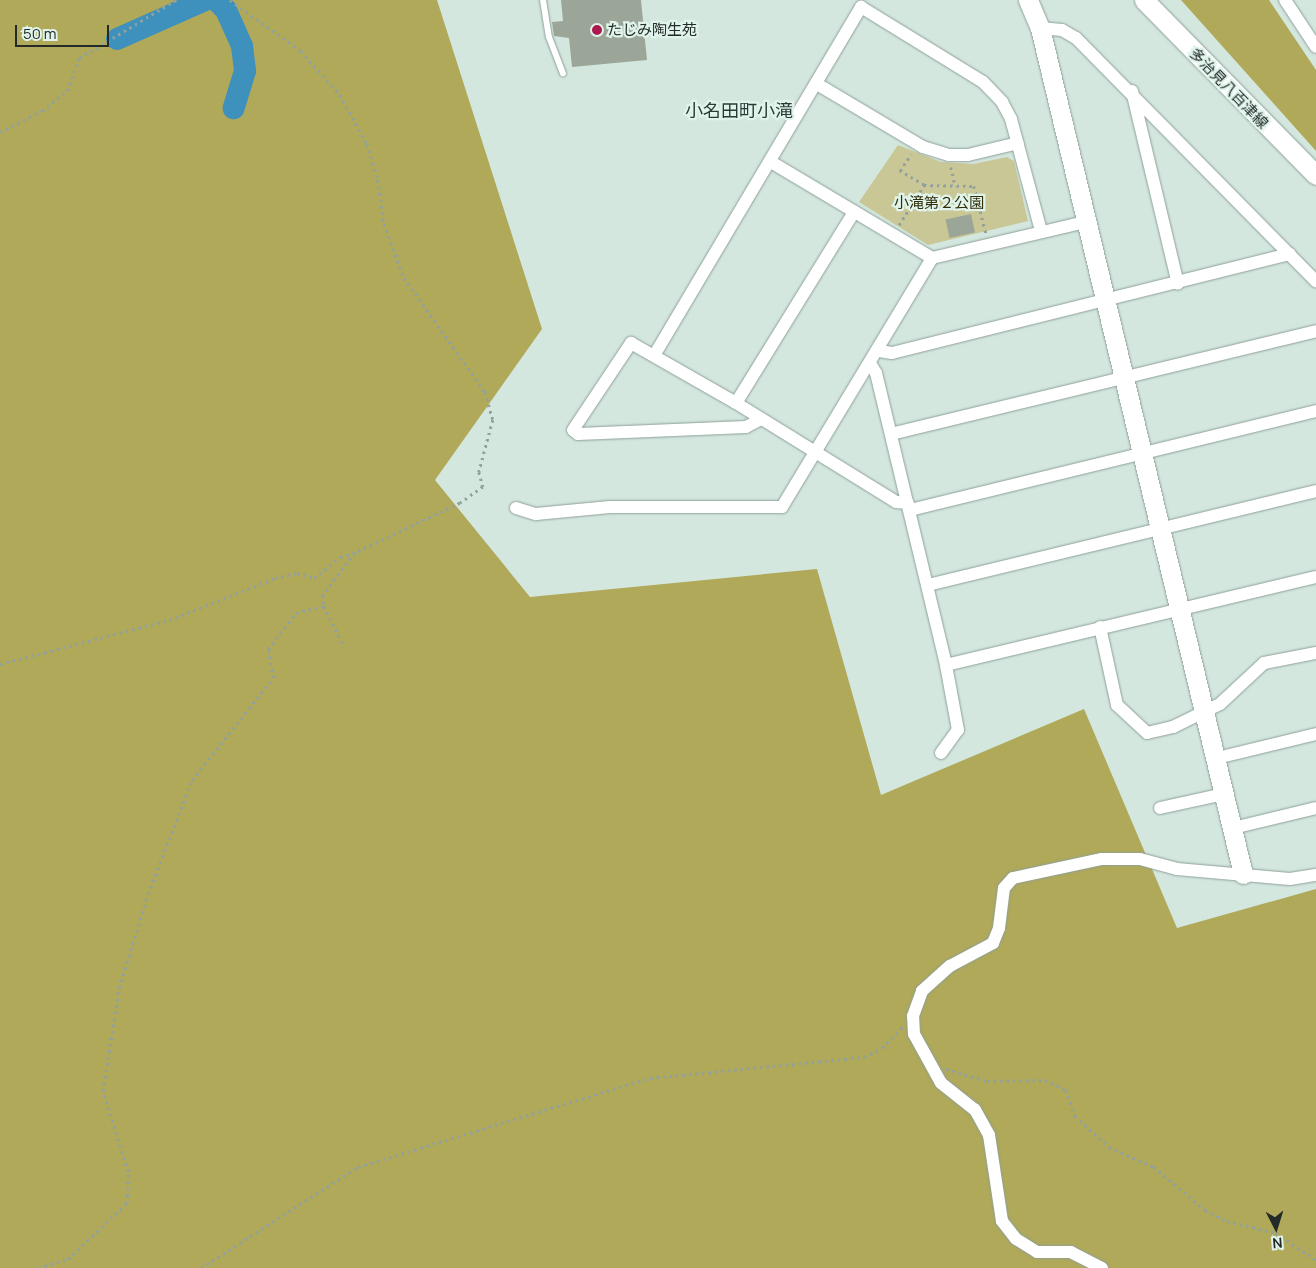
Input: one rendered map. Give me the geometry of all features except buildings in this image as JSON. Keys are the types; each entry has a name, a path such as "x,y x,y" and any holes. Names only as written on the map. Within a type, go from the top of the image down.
{"street":[{"path":"1028,0 1040,28 1182,608 1243,874"},
{"name":"多治見八百津線","path":"1144,0 1316,175"},
{"path":"1285,0 1316,47"},
{"path":"656,354 861,7 983,82 1002,102 1018,143 1041,231"},
{"path":"1040,28 1062,30 1076,38 1132,91 1316,281"},
{"path":"817,84 922,146 951,155 1018,143"},
{"path":"1132,91 1178,284"},
{"path":"771,162 932,258 1086,222"},
{"path":"736,403 854,212"},
{"path":"879,351 892,352 1178,284 1290,254"},
{"path":"516,508 536,514 648,506 782,507 814,451 879,351 932,258"},
{"path":"891,434 1316,331"},
{"path":"761,419 746,428 578,434 573,430 632,342 656,354 896,502 909,506 1316,410"},
{"path":"870,363 891,434 928,585 958,730 941,753"},
{"path":"928,585 1316,491"},
{"path":"946,665 1316,577"},
{"path":"1100,627 1117,705 1146,733 1205,712 1220,704 1264,663 1316,653"},
{"path":"1217,758 1316,734"},
{"path":"1160,808 1224,794"},
{"path":"1233,828 1316,808"},
{"path":"1102,1268 1071,1252 1038,1252 1016,1239 1002,1221 995,1194 989,1134 975,1110 941,1083 914,1034 912,1016 931,981 993,943 1000,928 1004,888 1013,878 1102,859 1140,859 1177,869 1290,879 1316,875"}],"lane":[{"path":"543,0 549,37 563,73"}],"path":[{"path":"0,132 42,112 67,91 79,58 176,0"},
{"path":"0,664 169,620 275,578 297,573 314,578 340,557 355,553 475,494 483,487 479,472 493,420 485,392 404,278 384,224 378,180 367,144 340,94 301,51 230,0"},
{"path":"912,152 900,171 924,185 974,186 989,244"},
{"path":"951,155 955,186"},
{"path":"893,235 924,185"},
{"path":"344,647 324,606 323,595 355,553"},
{"path":"38,1268 68,1259 127,1203 128,1172 103,1090 119,988 148,894 192,780 273,678 268,650 296,613 324,606"},
{"path":"201,1268 358,1167 650,1078 864,1057 882,1048 912,1016"},
{"path":"932,1067 987,1081 1045,1080 1066,1090 1075,1116 1109,1147 1154,1167 1205,1210 1227,1221 1276,1233 1316,1260"}],"green space":[{"name":"小滝第２公園","path":"898,145 941,162 973,164 1007,157 1014,161 1028,221 928,245 859,202"}],"shaded area":[{"path":"0,0 437,0 542,329 435,480 530,597 817,569 881,795 1084,709 1177,928 1316,889 1316,1268 0,1268"},
{"path":"1181,0 1269,0 1316,70 1316,151"}],"waterway":[{"path":"117,39 205,0"},
{"path":"216,0 226,10 242,46 245,71 234,108"}],"place":[{"name":"たじみ陶生苑","path":"597,30"}],"district":[{"name":"小名田町小滝","path":"739,110"}]}
